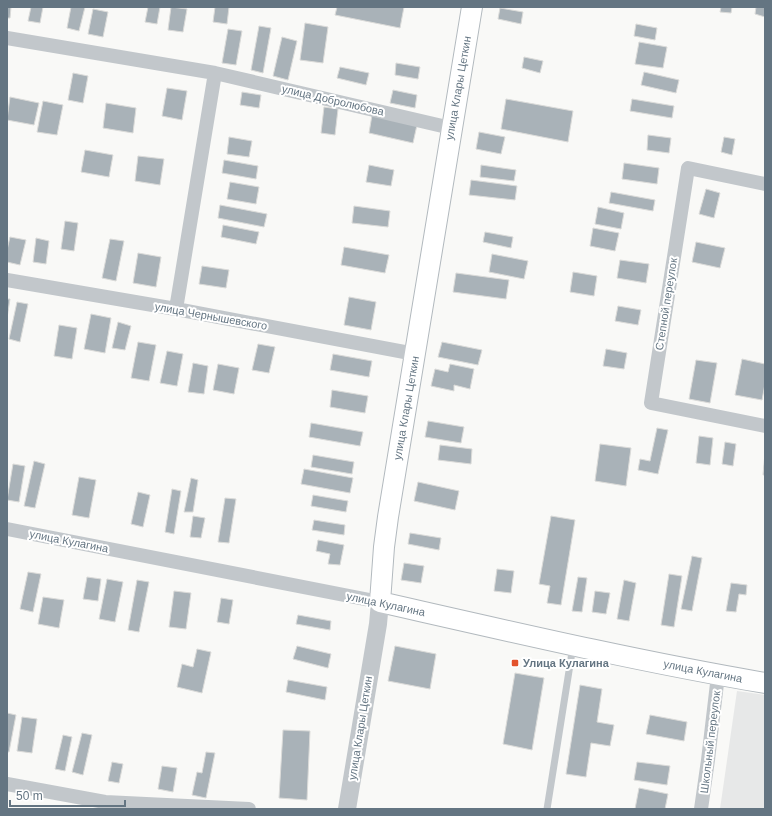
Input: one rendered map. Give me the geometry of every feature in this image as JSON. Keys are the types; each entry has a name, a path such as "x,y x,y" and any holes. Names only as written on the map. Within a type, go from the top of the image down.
{"main road":[{"name":"улица Клары Цеткин","path":"380,602 388,517 472,7"},
{"name":"улица Кулагина","path":"380,602 574,646 765,683"}],"street":[{"name":"улица Добролюбова","path":"7,38 215,73 451,128"},
{"path":"176,309 215,73"},
{"name":"Степной переулок","path":"765,184 688,168 651,403 765,426"},
{"name":"улица Чернышевского","path":"7,280 176,309 415,354"},
{"name":"улица Кулагина","path":"7,529 380,602"},
{"name":"улица Клары Цеткин","path":"347,809 378,624 380,602"},
{"name":"Школьный переулок","path":"701,809 718,675"},
{"path":"7,784 105,802 249,809"}],"lane":[{"path":"547,809 574,646"}],"shaded area":[{"path":"737,691 765,695 765,809 720,809"}],"building":[{"path":"7,7 11,7 10,18 7,18"},
{"path":"31,7 43,7 40,23 28,21"},
{"path":"71,7 85,7 79,31 67,28"},
{"path":"148,7 160,7 157,24 145,22"},
{"path":"171,7 187,9 183,32 168,30"},
{"path":"215,7 229,7 227,24 213,22"},
{"path":"337,7 404,7 400,28 335,15"},
{"path":"721,7 732,7 731,13 720,12"},
{"path":"756,7 765,7 765,17 755,14"},
{"path":"500,8 523,12 521,24 498,19"},
{"path":"93,9 108,12 103,37 88,34"},
{"path":"305,23 328,27 323,63 300,60"},
{"path":"636,24 657,28 655,40 634,36"},
{"path":"259,26 271,28 263,73 251,70"},
{"path":"228,29 242,31 236,65 222,63"},
{"path":"282,37 297,41 288,80 273,76"},
{"path":"639,42 667,47 663,68 635,64"},
{"path":"524,57 543,61 540,73 522,68"},
{"path":"396,63 420,67 418,79 395,75"},
{"path":"340,67 369,73 366,85 337,78"},
{"path":"644,72 679,80 676,93 641,85"},
{"path":"73,73 88,76 83,103 68,100"},
{"path":"167,88 187,91 182,120 162,116"},
{"path":"393,90 417,95 415,108 390,103"},
{"path":"242,92 261,95 259,108 240,105"},
{"path":"10,97 39,103 34,125 7,120"},
{"path":"506,99 573,111 568,142 501,129"},
{"path":"632,99 674,106 672,118 630,111"},
{"path":"43,101 63,105 57,135 37,132"},
{"path":"106,103 136,108 133,133 103,128"},
{"path":"324,107 338,109 335,135 321,133"},
{"path":"372,115 417,125 413,143 369,133"},
{"path":"479,132 505,137 501,154 476,149"},
{"path":"648,135 671,138 669,153 647,150"},
{"path":"229,137 252,141 249,157 227,154"},
{"path":"724,137 735,139 732,155 721,152"},
{"path":"85,150 113,155 109,177 81,172"},
{"path":"138,156 164,159 160,185 135,181"},
{"path":"224,160 258,166 256,179 222,173"},
{"path":"624,163 659,168 657,184 622,179"},
{"path":"369,165 394,170 391,186 366,182"},
{"path":"481,165 516,170 514,181 480,177"},
{"path":"471,180 517,186 515,200 469,195"},
{"path":"230,182 259,187 256,204 227,199"},
{"path":"706,189 720,193 714,218 699,214"},
{"path":"611,192 655,200 653,211 609,203"},
{"path":"220,205 267,214 264,227 218,218"},
{"path":"354,206 390,211 388,227 352,223"},
{"path":"598,207 624,213 621,229 595,224"},
{"path":"65,221 78,223 74,251 61,249"},
{"path":"223,225 259,232 256,244 221,237"},
{"path":"593,228 619,233 615,251 590,246"},
{"path":"485,232 513,237 511,248 483,242"},
{"path":"10,237 26,240 20,265 7,262 7,250"},
{"path":"36,238 49,241 46,264 33,262"},
{"path":"110,239 124,241 116,281 102,278"},
{"path":"696,242 725,248 720,268 692,262"},
{"path":"344,247 389,255 385,273 341,265"},
{"path":"138,253 161,257 156,287 133,283"},
{"path":"492,254 528,261 524,279 489,272"},
{"path":"620,260 649,264 646,283 617,278"},
{"path":"202,266 229,270 226,288 199,284"},
{"path":"573,272 597,276 594,296 570,292"},
{"path":"456,273 509,280 506,299 453,292"},
{"path":"349,297 376,302 371,330 344,325"},
{"path":"7,299 10,299 7,318"},
{"path":"17,302 28,304 20,342 9,339"},
{"path":"618,306 641,310 638,325 615,321"},
{"path":"91,314 111,318 105,353 84,349"},
{"path":"118,322 131,326 125,350 112,348"},
{"path":"59,325 77,328 72,359 54,356"},
{"path":"138,342 156,345 149,381 131,378"},
{"path":"442,342 482,350 478,365 438,357"},
{"path":"258,344 275,347 269,373 252,370"},
{"path":"606,349 627,353 624,369 603,366"},
{"path":"167,351 183,354 177,386 160,383"},
{"path":"333,354 372,361 369,377 330,370"},
{"path":"742,359 765,364 765,384 762,400 735,395"},
{"path":"696,360 717,363 710,403 689,399"},
{"path":"193,363 208,366 204,394 188,392"},
{"path":"218,364 239,368 234,394 213,390"},
{"path":"450,364 474,369 470,389 454,385 454,391 431,386 435,369 448,372"},
{"path":"332,390 368,396 365,413 330,407"},
{"path":"428,421 464,427 461,443 425,437"},
{"path":"311,423 363,432 360,446 309,437"},
{"path":"657,428 668,430 658,474 638,470 640,459 650,461"},
{"path":"699,436 713,438 710,465 696,463"},
{"path":"725,442 736,444 733,466 722,464"},
{"path":"600,444 631,448 626,486 595,481"},
{"path":"440,445 472,449 471,464 438,460"},
{"path":"765,453 765,475 763,475"},
{"path":"313,455 354,462 352,474 311,467"},
{"path":"34,461 45,464 35,508 24,506"},
{"path":"13,464 25,466 19,502 7,500"},
{"path":"304,469 353,478 350,493 301,484"},
{"path":"79,477 96,480 89,518 72,515"},
{"path":"191,478 198,480 193,512 184,512"},
{"path":"418,482 459,491 455,510 414,501"},
{"path":"172,489 181,491 174,534 165,532"},
{"path":"138,492 150,495 143,527 131,524"},
{"path":"313,495 348,501 346,512 311,506"},
{"path":"225,498 236,499 229,543 218,542"},
{"path":"193,516 205,518 201,538 190,537"},
{"path":"551,516 575,520 561,605 547,603 550,586 539,584"},
{"path":"314,520 345,525 344,535 312,530"},
{"path":"410,533 441,538 439,550 408,544"},
{"path":"318,540 344,545 340,565 328,564 330,554 316,551"},
{"path":"692,556 702,558 692,611 681,609"},
{"path":"404,563 424,566 421,583 401,580"},
{"path":"497,569 514,571 511,593 494,591"},
{"path":"28,572 41,574 33,612 20,609"},
{"path":"669,574 682,576 674,627 661,625"},
{"path":"87,577 101,579 98,601 83,599"},
{"path":"578,577 587,578 582,612 572,611"},
{"path":"107,579 123,582 115,622 99,619"},
{"path":"137,580 149,582 139,632 128,630"},
{"path":"624,580 636,583 629,621 617,619"},
{"path":"731,583 747,585 746,595 739,594 736,612 726,611"},
{"path":"174,591 191,593 186,629 169,627"},
{"path":"595,591 610,593 606,614 592,612"},
{"path":"43,597 64,600 59,628 38,624"},
{"path":"221,598 233,600 229,624 217,622"},
{"path":"298,615 331,621 330,630 296,624"},
{"path":"297,646 331,654 328,668 293,659"},
{"path":"395,646 436,654 430,689 388,681"},
{"path":"197,649 211,652 202,693 177,687 182,664 193,667"},
{"path":"515,673 544,678 532,750 503,744"},
{"path":"288,680 327,687 325,700 286,692"},
{"path":"580,685 602,689 597,722 614,725 610,746 591,743 586,777 566,774"},
{"path":"7,713 16,715 9,752 7,752"},
{"path":"650,715 687,722 684,741 646,734"},
{"path":"22,717 37,719 32,753 17,751"},
{"path":"283,730 310,731 307,800 279,798"},
{"path":"82,733 92,735 83,775 72,772"},
{"path":"63,735 72,737 65,771 55,769"},
{"path":"206,752 215,753 206,798 192,795 197,772 202,773"},
{"path":"112,762 123,764 119,783 108,781"},
{"path":"637,762 670,766 667,785 634,780"},
{"path":"162,766 177,768 173,792 158,789"},
{"path":"639,788 668,794 665,809 635,809"}],"place":[{"name":"Улица Кулагина","path":"515,663"}]}
